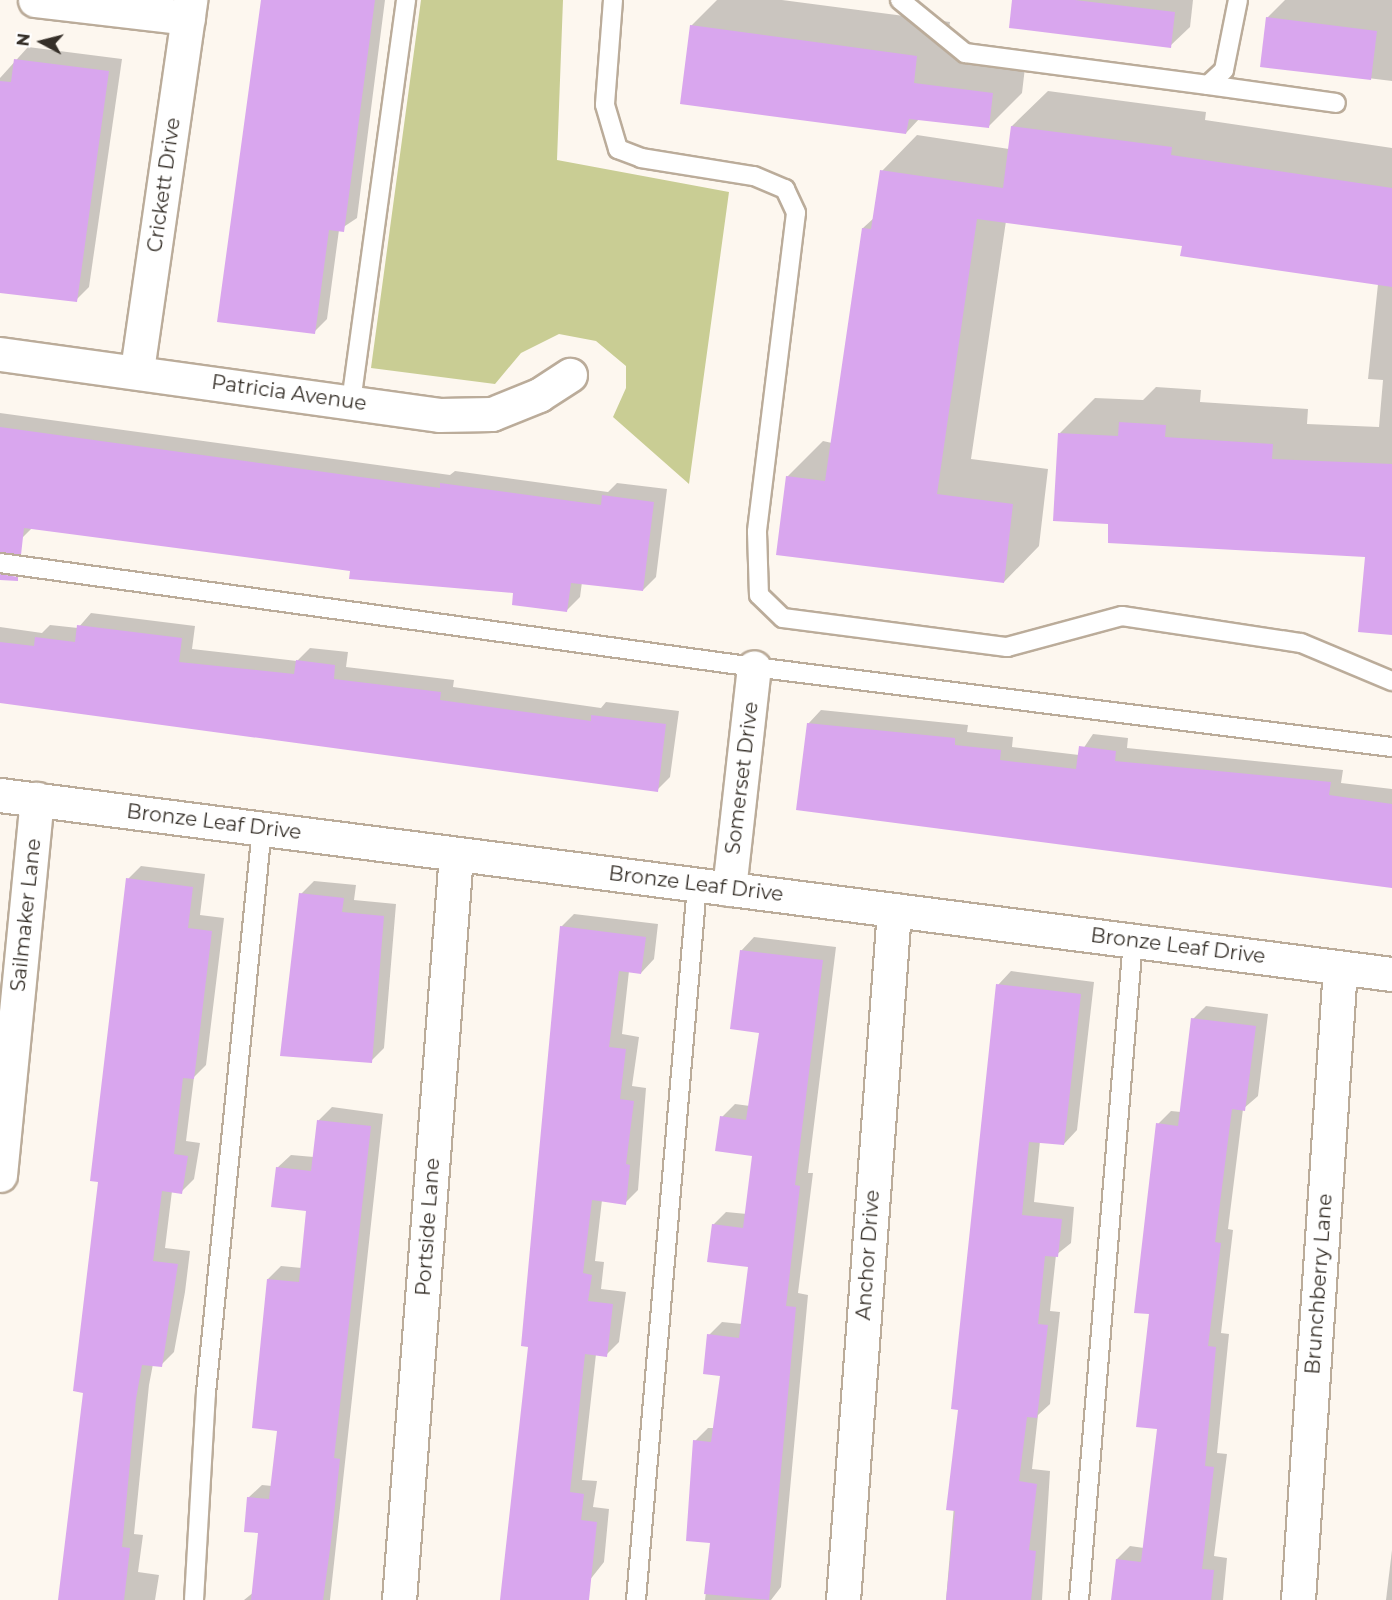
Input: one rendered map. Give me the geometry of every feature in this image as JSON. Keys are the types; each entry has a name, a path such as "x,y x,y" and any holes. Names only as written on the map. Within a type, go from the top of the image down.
{"street":[{"path":"35,0 189,9"},
{"name":"Crickett Drive","path":"137,370 189,9"},
{"name":"Patricia Avenue","path":"0,354 137,370 439,415 492,414 539,395 570,375"},
{"name":"Somerset Drive","path":"713,887 754,667"},
{"name":"Bronze Leaf Drive","path":"0,795 1392,974"},
{"name":"Sailmaker Lane","path":"0,1175 37,799"},
{"name":"Portside Lane","path":"399,1600 456,854"},
{"name":"Anchor Drive","path":"843,1600 894,910"},
{"name":"Brunchberry Lane","path":"1298,1600 1340,968"}],"lane":[{"path":"351,402 406,0"},
{"path":"613,0 605,105 618,149 641,158 754,176 785,189 796,213 757,532 759,595 783,618 1007,647 1122,616 1300,643 1392,681"},
{"path":"900,0 965,53 1336,103"},
{"path":"1208,85 1224,70 1238,0"},
{"path":"0,563 754,667 1392,747"},
{"path":"194,1600 206,1393 262,828"},
{"path":"636,1600 713,887"},
{"path":"1079,1600 1133,941"}],"green space":[{"path":"421,0 563,0 557,160 729,192 689,484 613,417 626,388 626,366 596,341 559,334 521,353 495,384 371,368"}],"building":[{"path":"261,0 375,0 344,232 329,230 315,334 217,322"},
{"path":"1012,0 1075,0 1175,12 1171,48 1009,28"},
{"path":"1266,17 1377,31 1371,80 1260,67"},
{"path":"690,25 917,56 914,83 993,93 989,128 909,119 906,134 680,104"},
{"path":"14,59 109,71 77,302 0,293 0,81 11,82"},
{"path":"1011,126 1172,147 1171,155 1392,188 1392,287 1180,256 1182,246 977,219 937,494 1013,504 1004,583 776,555 786,476 825,481 862,228 871,229 880,170 1003,188"},
{"path":"1119,422 1166,425 1165,437 1273,444 1272,459 1392,464 1392,635 1358,632 1365,557 1108,543 1108,524 1053,521 1058,433 1118,436"},
{"path":"0,427 440,488 440,483 601,505 602,495 654,502 643,591 571,583 567,612 512,605 513,593 349,579 350,571 24,528 21,555 0,552"},
{"path":"0,574 18,577 18,581 0,580"},
{"path":"77,625 182,638 179,662 294,674 296,660 335,665 334,679 441,692 440,700 591,721 591,715 666,724 658,792 0,703 0,642 34,646 35,637 75,642"},
{"path":"807,723 955,738 955,745 1001,750 1000,760 1076,769 1079,746 1116,751 1115,761 1331,782 1329,795 1392,804 1392,888 796,810"},
{"path":"126,878 193,887 188,928 212,931 194,1079 183,1078 174,1154 188,1156 182,1194 162,1191 153,1261 178,1264 162,1367 142,1365 136,1399 122,1547 130,1548 124,1600 58,1600 83,1393 73,1391 98,1182 90,1181"},
{"path":"299,893 344,898 342,912 384,916 372,1063 280,1056"},
{"path":"560,926 646,937 641,974 619,971 609,1047 626,1049 620,1099 634,1101 626,1164 630,1165 626,1205 592,1200 583,1273 592,1275 588,1301 613,1304 607,1357 585,1354 570,1492 584,1494 581,1520 597,1522 589,1600 500,1600 528,1347 521,1346"},
{"path":"740,950 823,960 795,1185 800,1186 786,1306 796,1307 769,1600 704,1594 710,1543 686,1541 693,1440 711,1442 720,1376 703,1374 707,1334 739,1338 748,1267 707,1262 712,1224 743,1228 752,1156 715,1151 720,1116 746,1120 759,1033 730,1029"},
{"path":"996,984 1081,994 1064,1145 1029,1142 1022,1215 1062,1219 1058,1257 1045,1256 1038,1324 1048,1325 1037,1418 1027,1417 1019,1481 1037,1484 1029,1550 1036,1551 1031,1600 946,1600 955,1511 946,1510 958,1410 951,1409"},
{"path":"1191,1018 1256,1026 1245,1111 1232,1109 1215,1242 1221,1243 1208,1346 1216,1347 1205,1466 1214,1467 1202,1569 1214,1570 1211,1600 1111,1600 1116,1559 1141,1562 1157,1429 1136,1427 1149,1314 1134,1313 1156,1123 1178,1126"},
{"path":"317,1120 371,1126 334,1458 340,1459 331,1542 323,1600 251,1600 258,1533 244,1532 247,1497 269,1499 277,1431 252,1428 267,1279 299,1282 306,1211 271,1207 276,1167 311,1171"}]}
